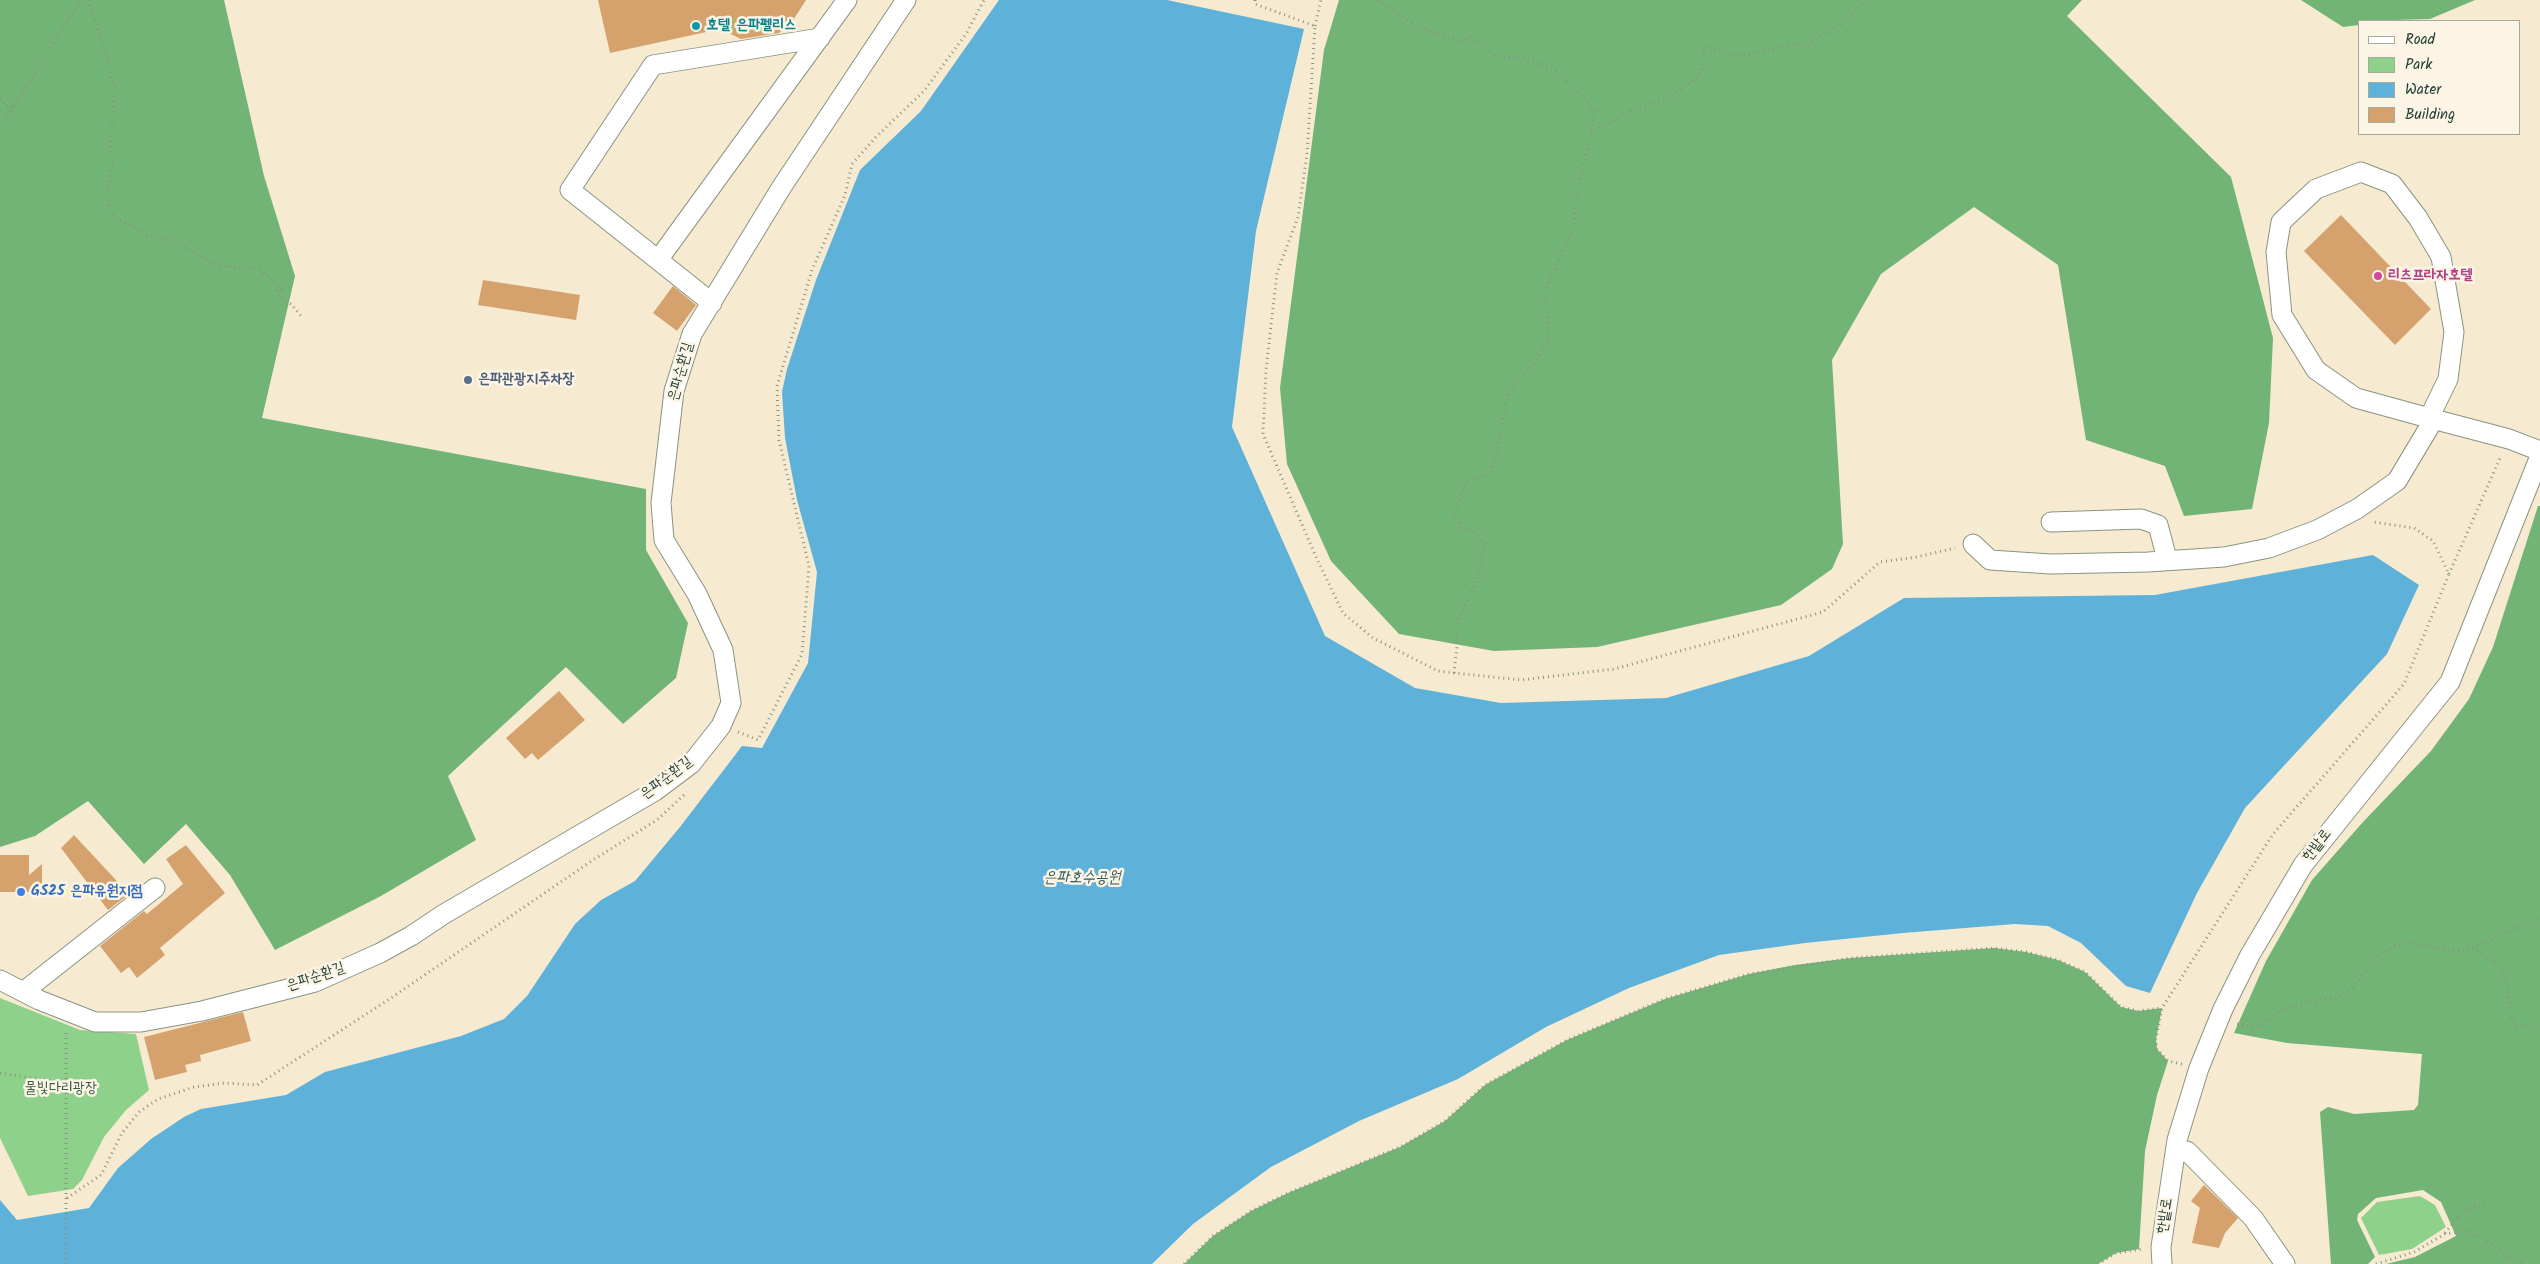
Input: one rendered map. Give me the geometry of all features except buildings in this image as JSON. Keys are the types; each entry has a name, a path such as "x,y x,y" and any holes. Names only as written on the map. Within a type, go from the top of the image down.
{"street":[{"path":"658,260 847,0"},
{"name":"은파순환길","path":"0,980 23,992 96,1022 141,1022 202,1011 315,982 380,953 411,936 444,914 655,791 690,764 726,728 731,703 722,650 697,594 664,540 661,503 674,391 692,334 781,188 906,0"},
{"path":"712,303 570,190 653,65 820,38"},
{"path":"1973,544 1990,560 2050,564 2148,562 2167,559 2224,557 2269,548 2317,530 2357,509 2397,481 2432,418 2448,379 2454,332 2442,257 2418,218 2392,184 2361,172 2316,189 2281,222 2276,252 2282,315 2316,370 2356,398 2432,418 2509,439 2540,451"},
{"name":"한밭로","path":"2161,1256 2179,1132 2200,1068 2220,1017 2250,955 2303,865 2450,682 2536,475 2540,456"},
{"path":"2052,522 2141,519 2158,525 2167,559"},
{"path":"23,992 154,888"},
{"path":"2176,1150 2187,1151 2253,1218 2284,1264"}],"path":[{"path":"0,128 81,0"},
{"path":"89,0 115,87 110,146 113,160 108,189 110,212 120,220 147,235 171,240 219,266 258,270 279,286 282,290 277,291 280,298 291,304 301,316"},
{"path":"726,728 758,740 802,654 809,566 779,440 777,386 812,270 845,195 852,164 876,136 924,91 966,34 984,0"},
{"path":"1256,0 1255,4 1315,26"},
{"path":"1321,0 1315,26 1307,154 1298,217 1277,273 1266,370 1263,434 1316,557 1343,613 1374,638 1438,670 1521,680 1614,668 1823,612 1880,562 1917,557 1973,544"},
{"path":"1378,0 1410,22 1432,32 1462,42 1470,36 1495,55 1515,59 1523,57 1557,71 1594,110 1592,133 1580,178 1572,233 1546,288 1548,339 1536,362 1515,384 1506,403 1490,473 1466,484 1454,512 1461,527 1476,533 1485,544 1479,576 1456,624 1457,647 1454,672"},
{"path":"1592,133 1632,110 1670,98 1699,76 1704,60 1703,47 1742,56 1791,45 1808,45 1838,26 1840,27 1866,0"},
{"path":"0,99 6,106 14,107"},
{"path":"2200,1068 2168,1061 2157,1049 2156,1039 2162,1008 2273,834 2404,684 2449,574 2509,439"},
{"path":"2368,522 2377,521 2414,528 2433,541 2449,574"},
{"path":"67,1198 101,1175 122,1133 139,1112 158,1099 194,1087 224,1083 257,1084 399,993 593,860 657,820 689,788"},
{"path":"2220,1017 2243,1026 2254,1027 2274,1018 2278,1012 2286,1008 2342,995 2353,987 2376,957 2394,946 2407,943 2460,951 2472,948 2540,918"},
{"path":"1184,1264 1213,1236 1251,1211 1288,1193 1400,1147 1445,1121 1485,1085 1568,1040 1665,999 1749,974 1851,958 1994,948 2026,952 2058,960 2085,972 2121,1007 2138,1011 2162,1008"},
{"path":"2472,948 2497,963 2504,974 2508,986 2510,1015 2515,1024 2540,1030"},
{"path":"66,1264 65,1083 67,1011"},
{"path":"0,1073 65,1083"},
{"path":"2376,1264 2414,1252 2445,1234 2468,1208 2487,1202"},
{"path":"2445,1234 2464,1232 2479,1236 2510,1258 2524,1264"},
{"path":"2098,1264 2116,1253 2161,1256"}],"green space":[{"path":"0,0 224,0 264,176 295,276 262,418 646,489 646,550 688,623 676,678 623,724 566,667 448,776 476,840 381,896 275,950 230,875 186,824 144,864 88,801 35,836 0,847"},
{"path":"1339,0 2082,0 2067,16 2231,177 2273,338 2269,423 2252,509 2184,516 2165,466 2086,440 2058,265 1974,207 1881,274 1832,360 1843,544 1832,569 1781,605 1597,647 1494,651 1399,634 1331,561 1287,464 1280,388 1324,50"},
{"path":"2301,0 2475,0 2430,19 2358,20 2358,25 2343,27"},
{"path":"2538,506 2540,506 2540,1264 2386,1264 2415,1257 2456,1236 2441,1202 2423,1190 2376,1198 2358,1214 2357,1220 2375,1257 2368,1264 2331,1264 2320,1112 2328,1107 2354,1114 2414,1110 2418,1105 2422,1054 2287,1043 2234,1033 2266,961 2312,880 2363,822 2431,751 2469,699 2493,647"},
{"path":"1994,948 2026,952 2058,960 2085,972 2121,1007 2138,1011 2162,1008 2156,1039 2157,1049 2168,1061 2157,1095 2145,1151 2139,1249 2116,1253 2098,1264 1184,1264 1213,1236 1251,1211 1288,1193 1400,1147 1445,1121 1485,1085 1567,1040 1665,999 1749,974 1795,965 1851,958"},
{"name":"물빛다리광장","path":"0,998 80,1030 136,1034 149,1090 126,1110 104,1137 82,1180 73,1189 28,1196 0,1138"},
{"path":"2420,1196 2435,1205 2446,1227 2412,1249 2379,1255 2361,1218 2377,1202"}],"water":[{"name":"은파호수공원","path":"999,0 1167,0 1304,29 1256,231 1232,427 1325,636 1415,688 1501,703 1666,698 1809,656 1904,598 2155,595 2373,555 2419,585 2387,654 2245,808 2197,893 2150,993 2126,986 2081,943 2048,926 2015,924 1903,933 1805,943 1719,955 1629,988 1546,1027 1458,1079 1359,1121 1271,1167 1193,1224 1152,1264 0,1264 0,1200 17,1220 89,1208 118,1168 151,1139 184,1117 201,1109 286,1095 325,1072 461,1036 504,1019 527,996 575,924 601,900 635,881 680,827 742,746 762,748 808,663 817,572 797,500 785,438 782,392 787,369 816,280 860,170 921,111"}],"place":[{"name":"호텔 은파펠리스","path":"696,26"},
{"name":"리츠프라자호텔","path":"2378,276"},
{"name":"은파관광지주차장","path":"468,380"},
{"name":"GS25 은파유원지점","path":"21,892"}]}
